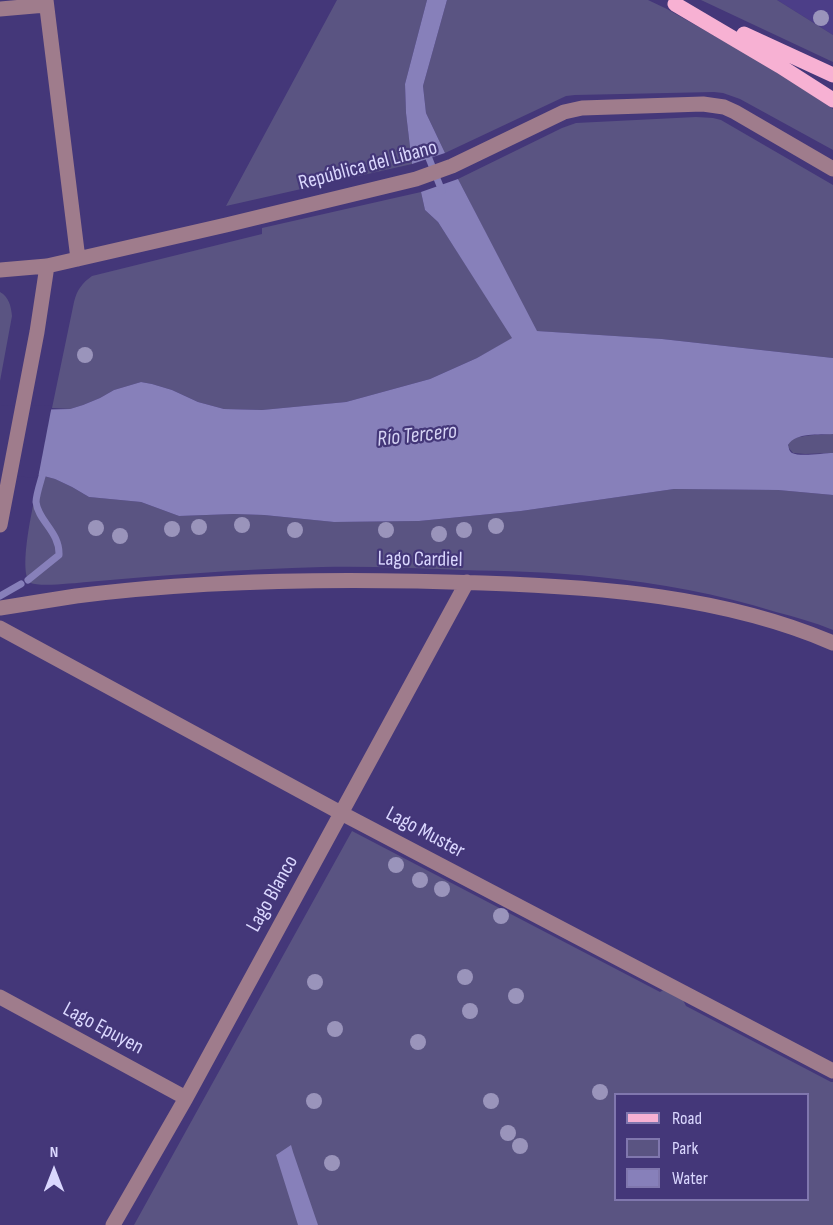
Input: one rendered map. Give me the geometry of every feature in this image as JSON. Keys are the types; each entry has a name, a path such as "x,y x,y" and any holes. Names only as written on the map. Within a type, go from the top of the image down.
{"main road":[{"path":"671,2 833,75"},
{"path":"671,2 833,100"}],"street":[{"path":"0,9 46,2 78,259"},
{"name":"República del Líbano","path":"0,270 47,266 416,179 452,166 564,112 582,108 703,104 724,107 833,169"},
{"path":"0,525 37,332 47,266"},
{"name":"Lago Cardiel","path":"0,608 77,596 205,585 360,580 467,582 585,587 670,598 747,614 833,643"},
{"name":"Lago Blanco","path":"113,1225 186,1098 467,582"},
{"name":"Lago Muster","path":"0,628 341,813 833,1071"},
{"name":"Lago Epuyen","path":"0,997 186,1098"}],"shaded area":[{"path":"777,0 833,0 833,35"}],"green space":[{"path":"337,0 427,0 405,84 412,164 226,206"},
{"path":"447,0 648,0 773,69 833,109 833,150 740,99 714,92 566,96 445,153 426,113 423,86"},
{"path":"701,0 777,0 833,35 833,62"},
{"path":"696,117 721,120 833,185 833,358 662,339 536,331 458,179 576,123"},
{"path":"421,192 425,210 438,222 513,338 477,358 430,379 346,402 262,410 224,409 198,402 172,390 141,382 114,390 70,409 52,408 75,298 80,287 92,276 262,234 262,228"},
{"path":"0,292 9,302 12,316 0,381"},
{"path":"833,434 833,453 793,453 788,447 789,441 799,437"},
{"path":"40,475 55,479 89,497 141,502 179,516 264,515 334,522 419,521 521,511 674,489 778,490 833,495 833,630 754,606 688,590 582,575 391,567 322,567 35,584 31,583 27,576 26,549"},
{"path":"352,831 660,992 665,989 681,996 686,1006 833,1082 833,1225 134,1225"}],"water":[{"path":"427,0 447,0 423,86 426,113 445,153 412,164 405,84"},
{"name":"Río Tercero","path":"458,179 537,331 662,339 833,358 833,434 802,436 788,445 790,451 796,454 833,453 833,495 778,490 674,489 521,511 419,521 334,522 264,515 179,516 141,502 89,497 55,479 40,475 0,472 24,410 70,409 114,390 141,382 172,390 198,402 224,409 262,410 346,402 430,379 477,358 512,338 438,222 425,210 421,192"},
{"path":"291,1145 318,1225 298,1225 276,1155"}],"pier":[{"path":"52,405 38,478 0,475 0,406"}],"waterway":[{"path":"426,151 442,191"},
{"path":"28,580 59,555 53,533 41,515 36,502 44,469"},
{"path":"0,596 21,584"}]}
